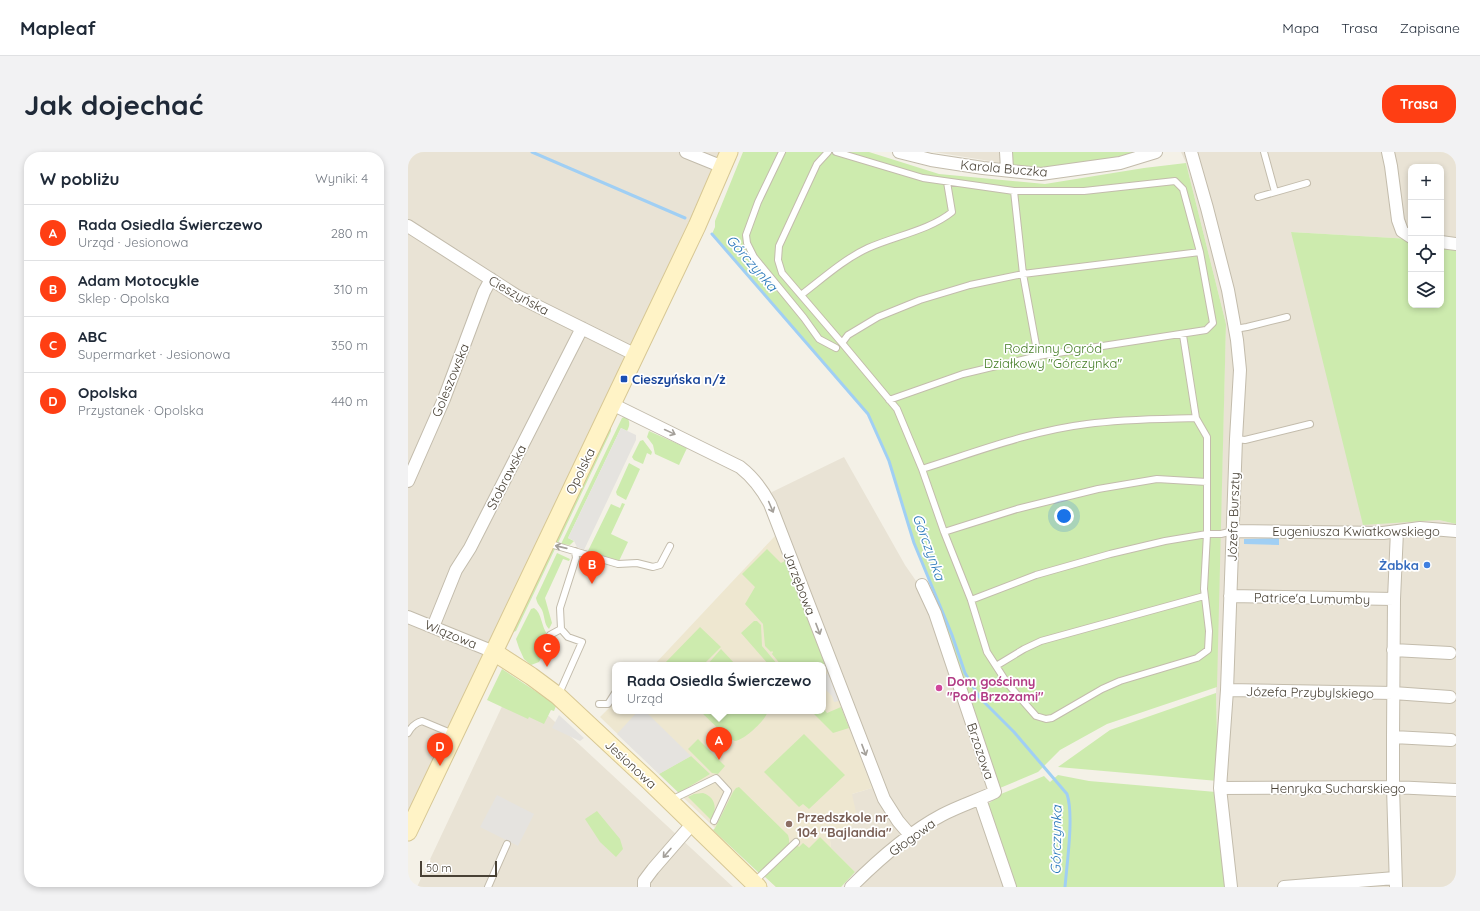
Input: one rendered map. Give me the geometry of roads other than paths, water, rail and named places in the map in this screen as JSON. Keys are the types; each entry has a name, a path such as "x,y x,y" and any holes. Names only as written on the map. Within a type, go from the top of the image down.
{"street":[{"path":"686,152 726,160"},
{"name":"Karola Buczka","path":"899,152 931,160 983,168 1007,169 1041,174 1120,163 1156,152"},
{"path":"1006,152 1007,169"},
{"name":"Józefa Burszty","path":"1191,152 1228,290 1235,328 1240,370 1230,596 1228,690 1220,788 1231,887"},
{"path":"1388,152 1398,220 1402,231 1410,236"},
{"name":"Opolska","path":"408,832 636,355 697,226 726,160"},
{"name":"Cieszyńska","path":"408,226 517,296 636,355"},
{"path":"1444,242 1456,244"},
{"name":"Goleszowska","path":"408,481 444,399 484,292 491,279"},
{"name":"Stobrawska","path":"433,627 456,570 470,548 582,328"},
{"name":"Jarzębowa","path":"612,404 740,467 752,477 763,490 770,504 870,767 884,799 898,821 910,835"},
{"name":"Eugeniusza Kwiatkowskiego","path":"1233,531 1383,533 1420,528 1456,531"},
{"path":"1284,887 1395,883 1393,693 1394,599 1397,531"},
{"name":"Brzozowa","path":"922,585 935,613 995,792 980,799 1010,887"},
{"name":"Patrice'a Lumumby","path":"1230,596 1394,599"},
{"name":"Wiązowa","path":"408,616 494,652"},
{"path":"1394,650 1450,652"},
{"name":"Jesionowa","path":"494,652 558,696 651,778 669,800 756,885"},
{"name":"Józefa Przybylskiego","path":"1228,690 1393,693 1450,697"},
{"path":"1393,737 1451,740"},
{"name":"Henryka Sucharskiego","path":"1220,788 1393,787 1456,790"},
{"name":"Głogowa","path":"851,887 866,872 910,835 941,816 980,799"},
{"path":"644,887 644,881 653,869 693,824"}],"lane":[{"path":"782,152 758,202 746,235 747,242 754,257 804,318 819,339 836,348"},
{"path":"828,152 817,164 779,246 778,260 782,273 897,409 922,469 944,532 971,600 987,652 1008,683 1036,716 1041,719 1052,718 1110,685 1144,673 1198,658 1208,650 1209,639 1204,596 1207,534 1207,437 1196,418 1183,335"},
{"path":"836,152 922,178 1014,191 1084,191 1175,181 1183,189 1200,252 1213,323 1206,330 1183,335 1038,356 963,374 889,400"},
{"path":"1264,152 1275,192"},
{"path":"801,295 843,263 867,249 942,221 952,212 947,182"},
{"path":"1258,196 1307,184"},
{"path":"1014,191 1023,274 1038,356"},
{"path":"842,343 848,335 878,317 920,300 970,285 1023,274 1200,252"},
{"path":"1235,328 1247,327 1287,317"},
{"path":"922,469 1043,432 1079,426 1140,420 1196,418"},
{"path":"1236,439 1245,440 1310,424"},
{"path":"944,532 1017,509 1098,489 1157,479 1207,482"},
{"path":"971,600 1036,575 1110,554 1165,541 1207,534 1221,534 1233,531"},
{"path":"546,543 618,564 638,563 653,567 660,565 670,546"},
{"path":"558,696 582,642 568,636 561,629 560,608 576,558 575,551"},
{"path":"996,666 1024,648 1041,641 1204,596"},
{"path":"543,651 550,635 561,629"},
{"path":"599,704 608,704 612,698"},
{"path":"408,733 411,727 422,720 454,735"},
{"path":"669,800 716,778 728,791 714,821"},
{"path":"756,885 796,842"},
{"path":"488,887 507,844"}],"water":[{"path":"1279,538 1279,545 1244,544 1244,539"}],"waterway":[{"name":"Górczynka","path":"532,152 685,218"},
{"name":"Górczynka","path":"712,234 868,414 889,461 914,543 952,635 965,673 980,698 1014,732 1067,794 1070,826 1065,887"}],"place":[{"name":"Cieszyńska n/ż","path":"624,379"},
{"name":"Żabka","path":"1427,565"},
{"name":"Adam Motocykle","path":"592,584"},
{"name":"ABC","path":"547,667"},
{"name":"Dom gościnny \"Pod Brzozami\"","path":"939,688"},
{"name":"Rada Osiedla Świerczewo","path":"719,760"},
{"name":"Opolska","path":"440,766"},
{"name":"Przedszkole nr 104 \"Bajlandia\"","path":"789,824"}],"park label":[{"name":"Rodzinny Ogród Działkowy \"Górczynka\"","path":"1053,356"}]}
